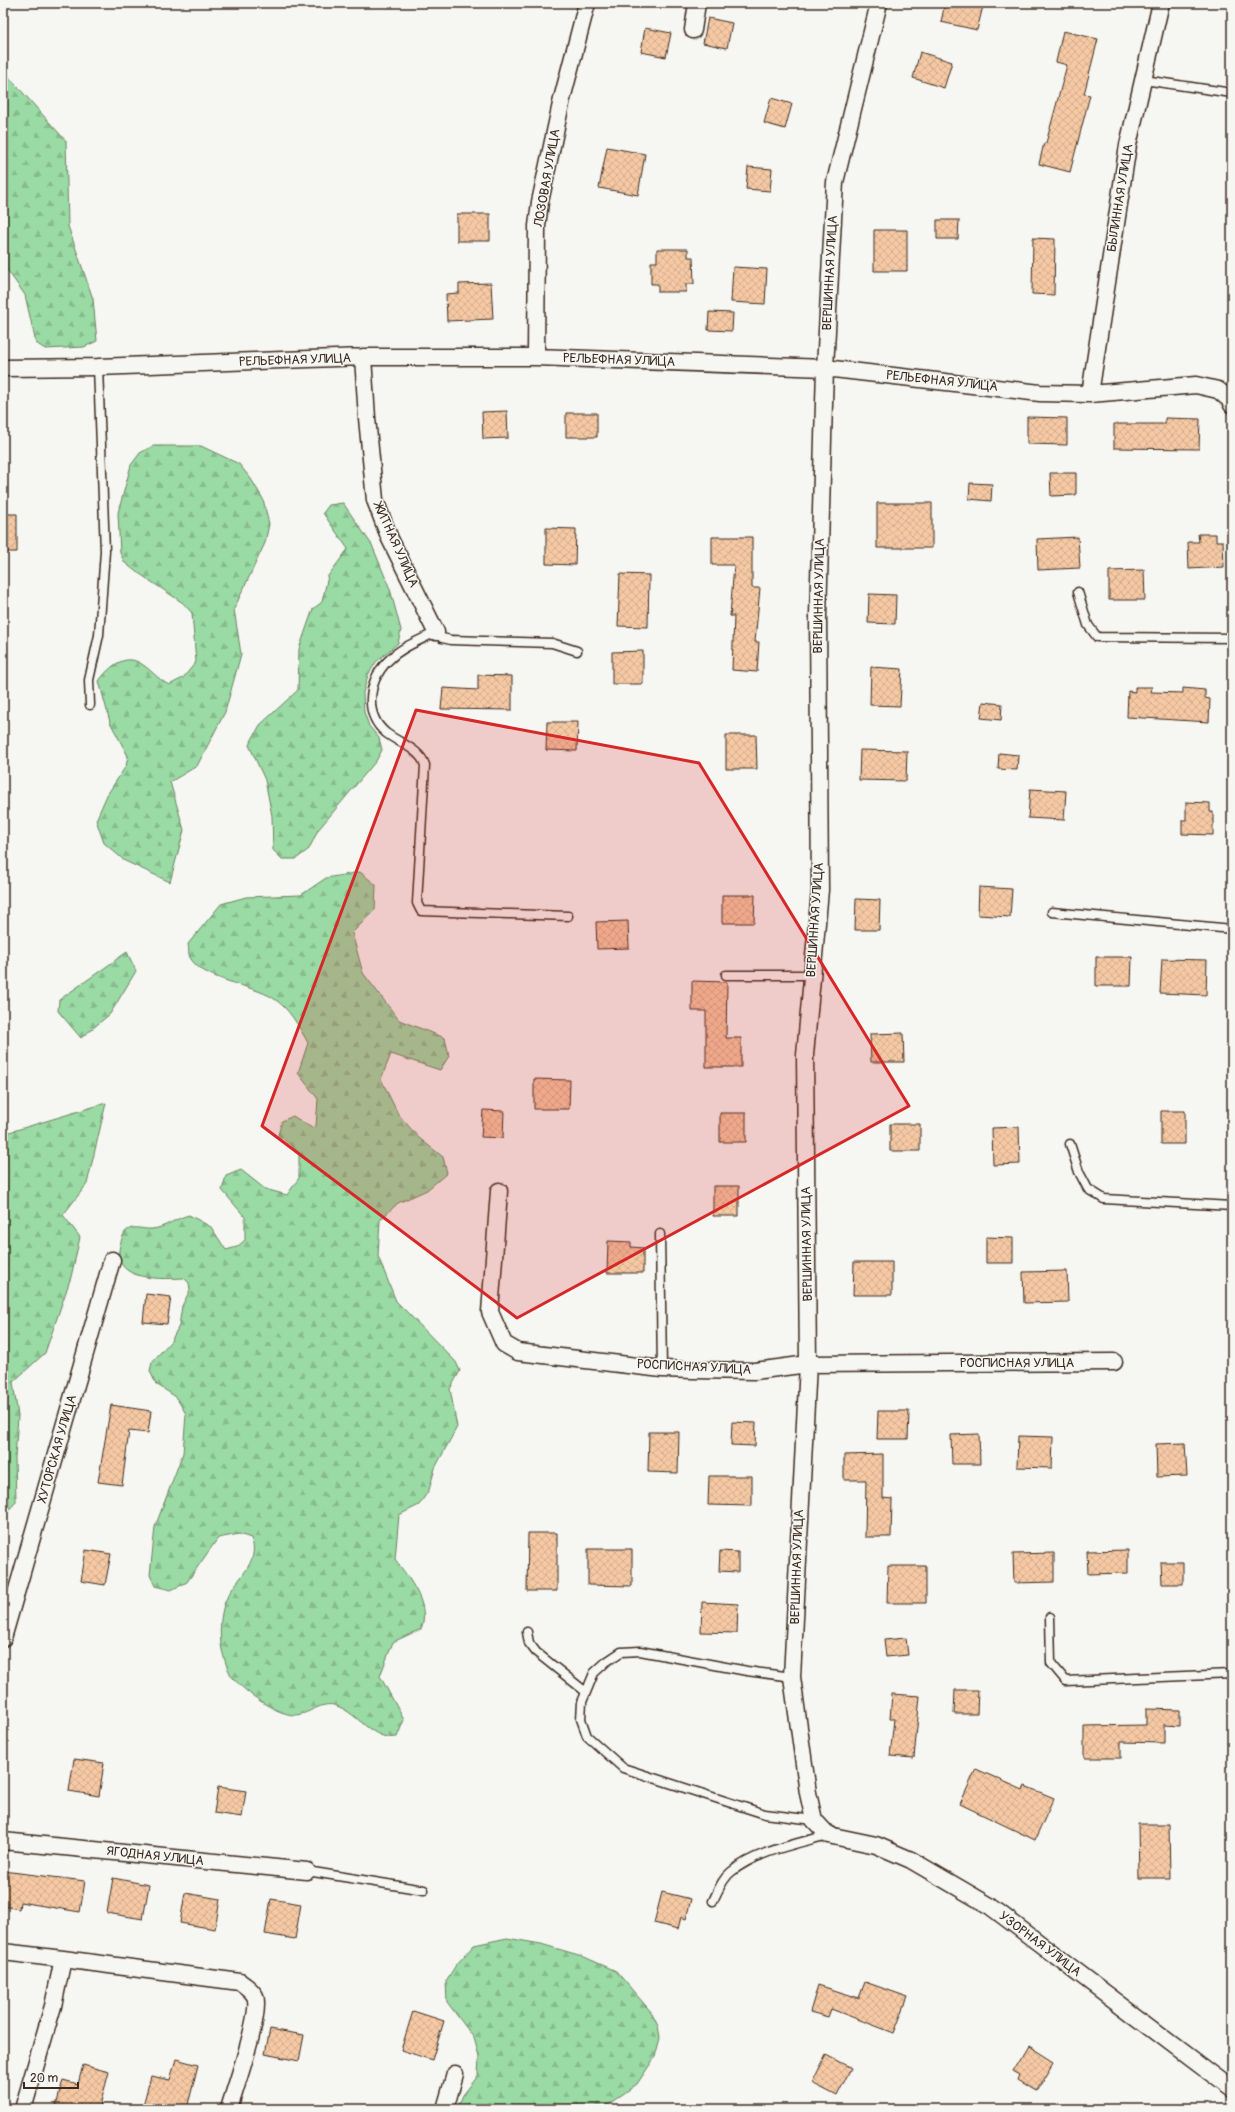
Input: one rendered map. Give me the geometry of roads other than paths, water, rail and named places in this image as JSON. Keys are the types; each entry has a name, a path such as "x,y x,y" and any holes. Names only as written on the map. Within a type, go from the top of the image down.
{"street":[{"name":"ЛОЗОВАЯ УЛИЦА","path":"536,357 537,226 540,202 562,100 587,3"},
{"path":"693,30 697,3"},
{"name":"ВЕРШИННАЯ УЛИЦА","path":"814,1820 806,1783 792,1677 808,1364 805,1055 820,890 818,616 825,368 835,182 879,3"},
{"name":"БЫЛИННАЯ УЛИЦА","path":"1090,394 1128,144 1162,3"},
{"name":"РЕЛЬЕФНАЯ УЛИЦА","path":"3,368 98,367 363,357 536,357 825,368 1040,393 1090,394 1196,385 1218,390 1230,402"},
{"name":"ЖИТНАЯ УЛИЦА","path":"363,357 368,439 375,500 390,539 436,632"},
{"name":"РОСПИСНАЯ УЛИЦА","path":"499,1191 490,1312 504,1344 518,1352 662,1369 755,1371 808,1364 1114,1362"},
{"name":"ХУТОРСКАЯ УЛИЦА","path":"3,1638 112,1260"},
{"path":"814,1820 828,1835"},
{"name":"УЗОРНАЯ УЛИЦА","path":"828,1835 876,1845 911,1860 990,1906 1232,2089"},
{"name":"ЯГОДНАЯ УЛИЦА","path":"3,1841 307,1871"},
{"path":"3,1952 240,1982 250,1988 255,1997 254,2020 229,2109"},
{"path":"23,2109 53,2006 63,1959"},
{"path":"445,2109 455,2074"}],"lane":[{"path":"1144,80 1232,93"},
{"path":"90,705 89,680 99,635 104,551 98,367"},
{"path":"1078,592 1088,625 1097,637 1232,638"},
{"path":"568,916 426,913 418,908 425,765 418,753 395,739 376,723 372,710 371,697 374,681 381,668 391,658 403,649 436,632 442,638 451,640 552,643 577,651"},
{"path":"1052,912 1232,929"},
{"path":"726,976 812,975"},
{"path":"1070,1144 1079,1172 1088,1189 1104,1199 1232,1206"},
{"path":"660,1234 662,1369"},
{"path":"1050,1617 1051,1663 1066,1681 1232,1674"},
{"path":"527,1632 529,1643 536,1652 586,1692"},
{"path":"792,1677 747,1671 640,1651 621,1652 606,1662 594,1673 582,1702 581,1719 587,1736 623,1768 765,1814 814,1820"},
{"path":"713,1901 730,1873 745,1863 768,1852 828,1835"},
{"path":"307,1871 424,1890"}]}
